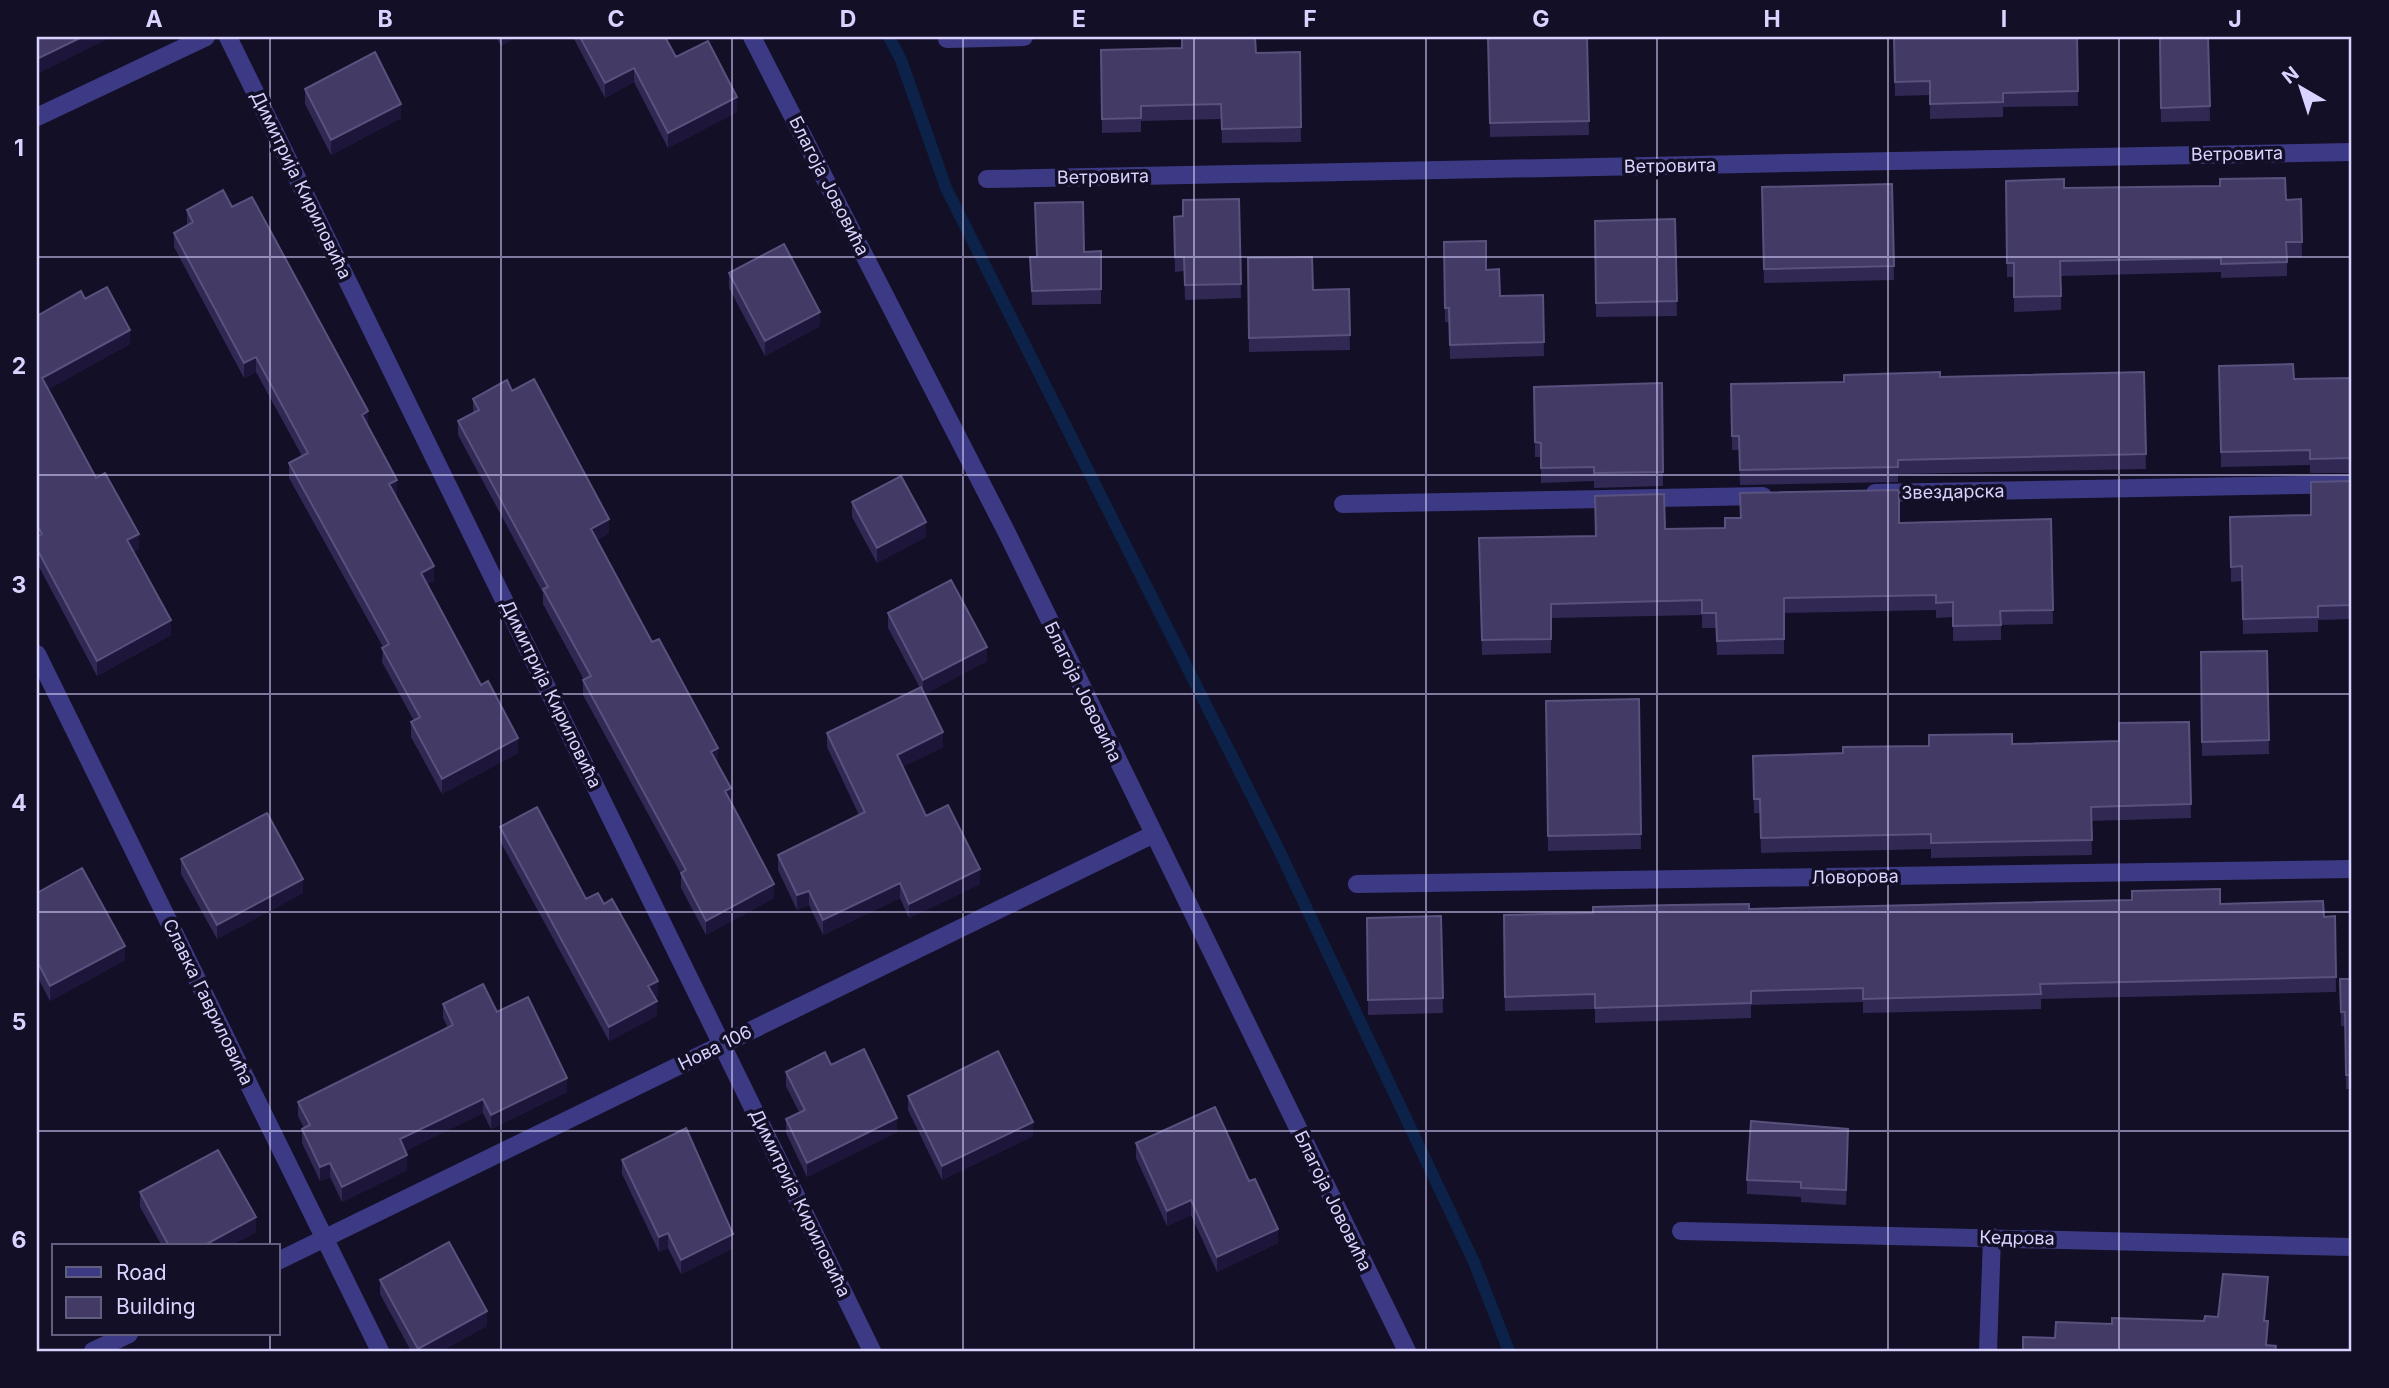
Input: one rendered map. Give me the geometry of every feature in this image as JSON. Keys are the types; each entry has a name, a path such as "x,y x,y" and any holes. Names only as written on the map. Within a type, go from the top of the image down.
{"street":[{"path":"37,117 206,37"},
{"name":"Димитрија Кириловића","path":"228,37 872,1351"},
{"name":"Благоја Јововића","path":"752,37 1007,533 1152,835 1407,1351"},
{"path":"947,38 1024,37"},
{"name":"Ветровита","path":"987,179 2352,152"},
{"name":"Звездарска","path":"1854,494 2352,484"},
{"path":"1343,504 1785,495"},
{"name":"Славка Гавриловића","path":"37,654 380,1351"},
{"name":"Нова 106","path":"280,1260 1152,835"},
{"name":"Ловорова","path":"1357,884 2352,869"},
{"name":"Кедрова","path":"1681,1231 2352,1247"},
{"path":"1988,1351 1992,1237"},
{"path":"93,1351 125,1336"}],"building":[{"path":"37,37 82,37 37,59"},
{"path":"580,37 665,37 676,57 708,41 737,97 668,133 634,68 605,83"},
{"path":"1182,37 1255,37 1256,53 1300,52 1301,127 1222,129 1221,104 1141,106 1141,118 1102,119 1101,50 1182,48"},
{"path":"1488,37 1587,37 1589,121 1490,123"},
{"path":"1894,37 2077,37 2078,91 2003,93 2003,102 1930,104 1930,81 1895,82"},
{"path":"2160,37 2208,37 2210,106 2161,108"},
{"path":"375,52 401,104 331,140 305,89"},
{"path":"2285,178 2286,200 2301,199 2302,242 2286,242 2287,262 2221,264 2221,258 2060,261 2061,296 2014,297 2014,263 2007,263 2006,181 2064,179 2064,188 2220,186 2220,179"},
{"path":"1892,184 1894,266 1764,269 1762,187"},
{"path":"223,190 232,207 252,197 368,411 362,415 397,480 389,484 434,566 421,573 481,685 488,681 518,738 442,779 411,722 420,717 382,648 389,644 289,463 308,453 256,357 244,363 174,233 193,222 187,210"},
{"path":"1239,199 1241,284 1185,285 1184,257 1175,257 1174,217 1183,216 1183,200"},
{"path":"1083,202 1084,252 1101,251 1101,289 1032,291 1030,257 1037,257 1035,203"},
{"path":"1675,219 1677,301 1596,303 1595,221"},
{"path":"1486,241 1486,270 1499,269 1500,296 1543,295 1544,342 1450,345 1449,308 1445,308 1444,242"},
{"path":"784,244 820,312 765,341 729,273"},
{"path":"1312,257 1313,290 1349,289 1350,335 1249,338 1248,258"},
{"path":"107,287 130,330 42,378 96,478 105,473 139,534 127,540 171,620 97,661 37,549 37,537 42,534 37,525 37,316 81,291 85,299"},
{"path":"2293,364 2294,379 2352,378 2352,458 2310,459 2310,450 2221,452 2219,366"},
{"path":"1940,372 1940,377 2144,372 2146,454 1898,460 1898,467 1740,470 1739,436 1732,436 1731,384 1844,382 1844,375"},
{"path":"534,379 609,519 591,529 652,642 659,639 718,748 711,752 731,788 725,791 774,884 706,921 681,873 686,870 583,680 591,676 543,589 548,587 458,421 479,410 473,399 507,380 512,391"},
{"path":"1662,383 1663,472 1594,473 1594,467 1541,468 1541,443 1535,442 1534,387"},
{"path":"901,476 926,522 877,548 852,502"},
{"path":"2352,481 2352,605 2318,606 2318,617 2243,619 2242,566 2231,567 2230,517 2311,515 2311,482"},
{"path":"1899,490 1899,523 2051,519 2053,610 2000,611 2001,625 1953,626 1953,602 1936,603 1936,595 1784,598 1784,639 1717,641 1716,613 1702,613 1702,600 1551,604 1551,639 1482,640 1479,538 1596,536 1595,496 1664,494 1665,529 1725,528 1725,518 1741,518 1740,493"},
{"path":"951,580 987,647 923,680 888,613"},
{"path":"2267,651 2269,740 2202,742 2201,652"},
{"path":"921,687 943,732 897,755 926,816 948,805 980,869 909,904 900,883 823,920 809,891 797,895 778,855 865,812 827,733"},
{"path":"1639,699 1641,834 1548,836 1546,701"},
{"path":"2189,722 2191,804 2091,807 2092,840 1931,843 1931,834 1761,838 1760,799 1754,799 1753,756 1843,753 1843,747 1929,746 1929,735 2012,734 2012,744 2119,741 2119,723"},
{"path":"537,807 586,899 598,893 604,904 612,899 658,981 648,986 657,1001 609,1027 500,827"},
{"path":"267,813 303,879 217,925 181,859"},
{"path":"82,868 125,946 50,986 37,961 37,893"},
{"path":"2220,889 2220,904 2323,901 2324,917 2335,916 2336,977 2040,984 2041,994 1863,999 1863,988 1751,991 1751,1003 1595,1008 1595,994 1505,997 1504,915 1593,913 1593,907 1673,905 1749,904 1749,909 2132,900 2132,891"},
{"path":"1441,916 1443,998 1368,1000 1367,918"},
{"path":"2340,979 2352,979 2352,1075 2346,1075 2345,1012 2341,1012"},
{"path":"483,984 497,1012 528,997 567,1078 491,1115 483,1099 400,1139 407,1155 342,1187 330,1163 320,1167 302,1129 310,1125 298,1102 453,1025 443,1004"},
{"path":"864,1049 897,1118 807,1163 786,1119 805,1110 786,1072 825,1052 831,1065"},
{"path":"998,1051 1033,1122 942,1166 908,1096"},
{"path":"1215,1107 1249,1181 1255,1179 1278,1229 1217,1257 1191,1200 1167,1211 1136,1143"},
{"path":"1751,1121 1848,1129 1846,1190 1801,1188 1801,1182 1747,1180"},
{"path":"686,1128 733,1234 681,1260 668,1233 659,1237 622,1160"},
{"path":"218,1150 256,1217 207,1244 168,1244 140,1192"},
{"path":"449,1242 487,1311 418,1349 380,1280"},
{"path":"2223,1274 2268,1277 2264,1321 2268,1321 2266,1345 2276,1346 2275,1351 2023,1351 2023,1337 2055,1338 2056,1322 2112,1324 2112,1318 2204,1321 2205,1316 2218,1317"}],"waterway":[{"path":"889,37 901,60 946,188 1278,848 1474,1262 1509,1351"}]}
